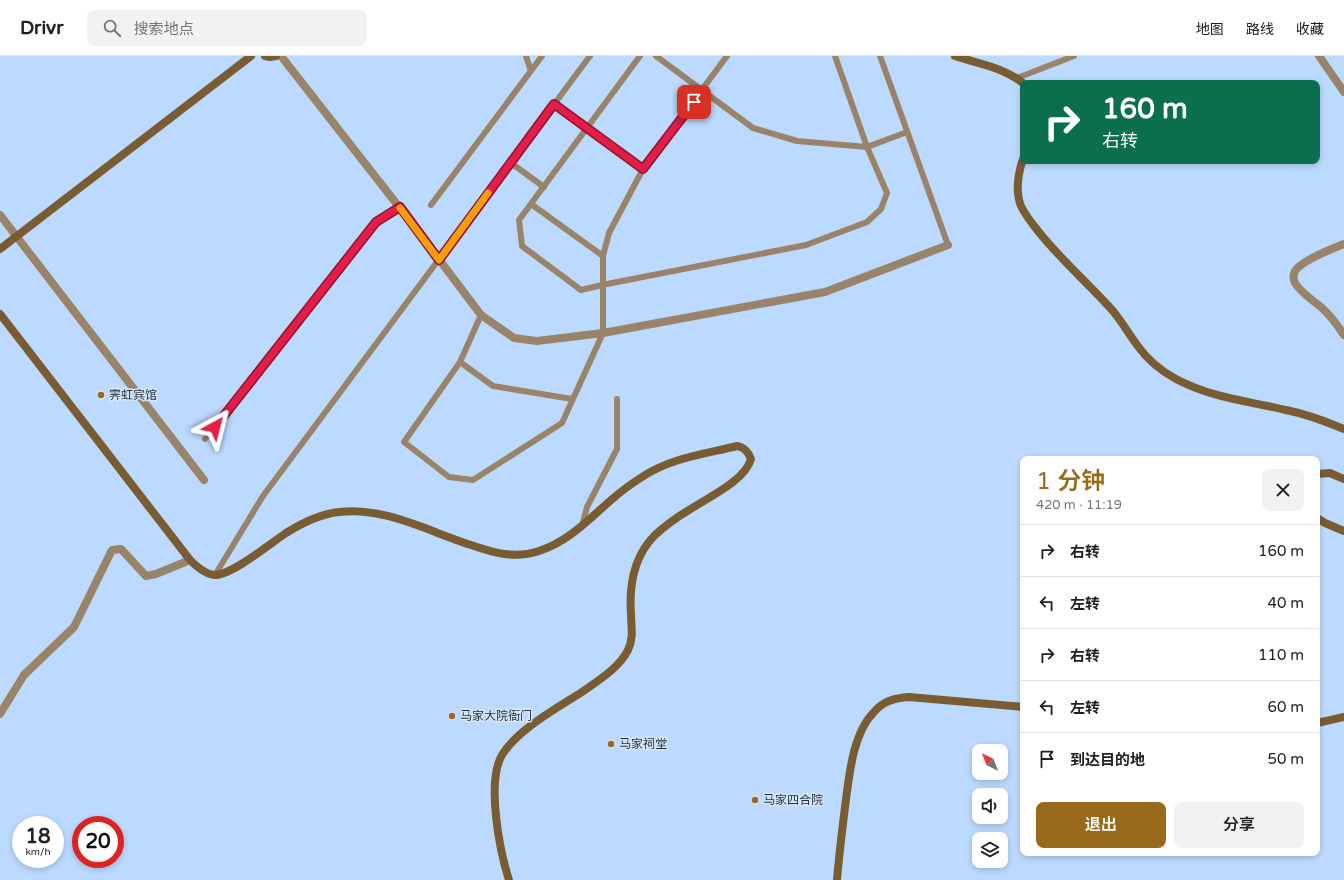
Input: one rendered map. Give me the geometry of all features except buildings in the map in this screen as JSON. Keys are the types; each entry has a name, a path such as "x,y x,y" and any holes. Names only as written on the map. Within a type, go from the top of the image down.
{"main road":[{"path":"0,249 252,56"},
{"path":"265,56 276,56"},
{"path":"955,56 992,66 1020,80"},
{"path":"1022,164 1018,180 1018,194 1022,208 1030,221 1058,254 1114,312 1138,347 1152,362 1175,378 1206,392 1235,400 1308,415 1344,429"},
{"path":"0,314 190,560 200,570 215,575 240,564 304,523 321,516 338,512 359,510 385,514 481,549 513,556 530,554 550,547 569,537 626,488 644,475 662,466 684,458 737,446 742,448 750,455 751,459 749,465 740,476 671,522 656,535 645,548 637,562 633,579 630,601 632,639 628,651 622,660 604,676 528,729 510,744 501,757 496,775 495,801 499,837 509,880"},
{"path":"1320,474 1330,473 1344,479"},
{"path":"1320,520 1344,531"},
{"path":"837,880 852,765 857,742 864,726 877,708 891,700 909,697 1020,707"},
{"path":"1320,723 1344,717"}],"street":[{"path":"281,56 400,207 481,315 514,338 537,341 603,333 825,292 948,245"},
{"path":"1319,56 1344,92"},
{"path":"0,215 204,480"},
{"path":"1344,244 1303,264 1295,271 1293,278 1300,289 1333,319 1344,335"},
{"path":"0,714 24,675 74,627 112,550 122,549 146,576 156,574 190,560"}],"lane":[{"path":"526,56 531,70"},
{"path":"431,205 542,56"},
{"path":"215,575 263,496 590,56"},
{"path":"640,56 519,220 522,246 581,290 602,284 806,245 867,222 881,210 887,193 867,147 834,56"},
{"path":"656,56 753,128 797,141 867,147 907,132"},
{"path":"481,315 460,362 404,442 449,477 473,480 562,423 603,333 603,256 609,233 643,169 727,56"},
{"path":"880,56 948,245"},
{"path":"1020,80 1074,56"},
{"path":"554,104 643,169"},
{"path":"511,163 544,187"},
{"path":"531,204 603,256"},
{"path":"205,439 376,222 400,207"},
{"path":"460,362 493,386 572,399"},
{"path":"582,527 587,507 617,449 617,399"}],"slow traffic":[{"path":"400,208 439,260 488,193"}],"place":[{"name":"霁虹宾馆","path":"101,395"},
{"name":"马家大院衙门","path":"452,716"},
{"name":"马家祠堂","path":"611,744"},
{"name":"马家四合院","path":"755,800"}],"route":[{"path":"215,427 376,222 400,207 439,260 554,104 643,169 694,102"}]}
